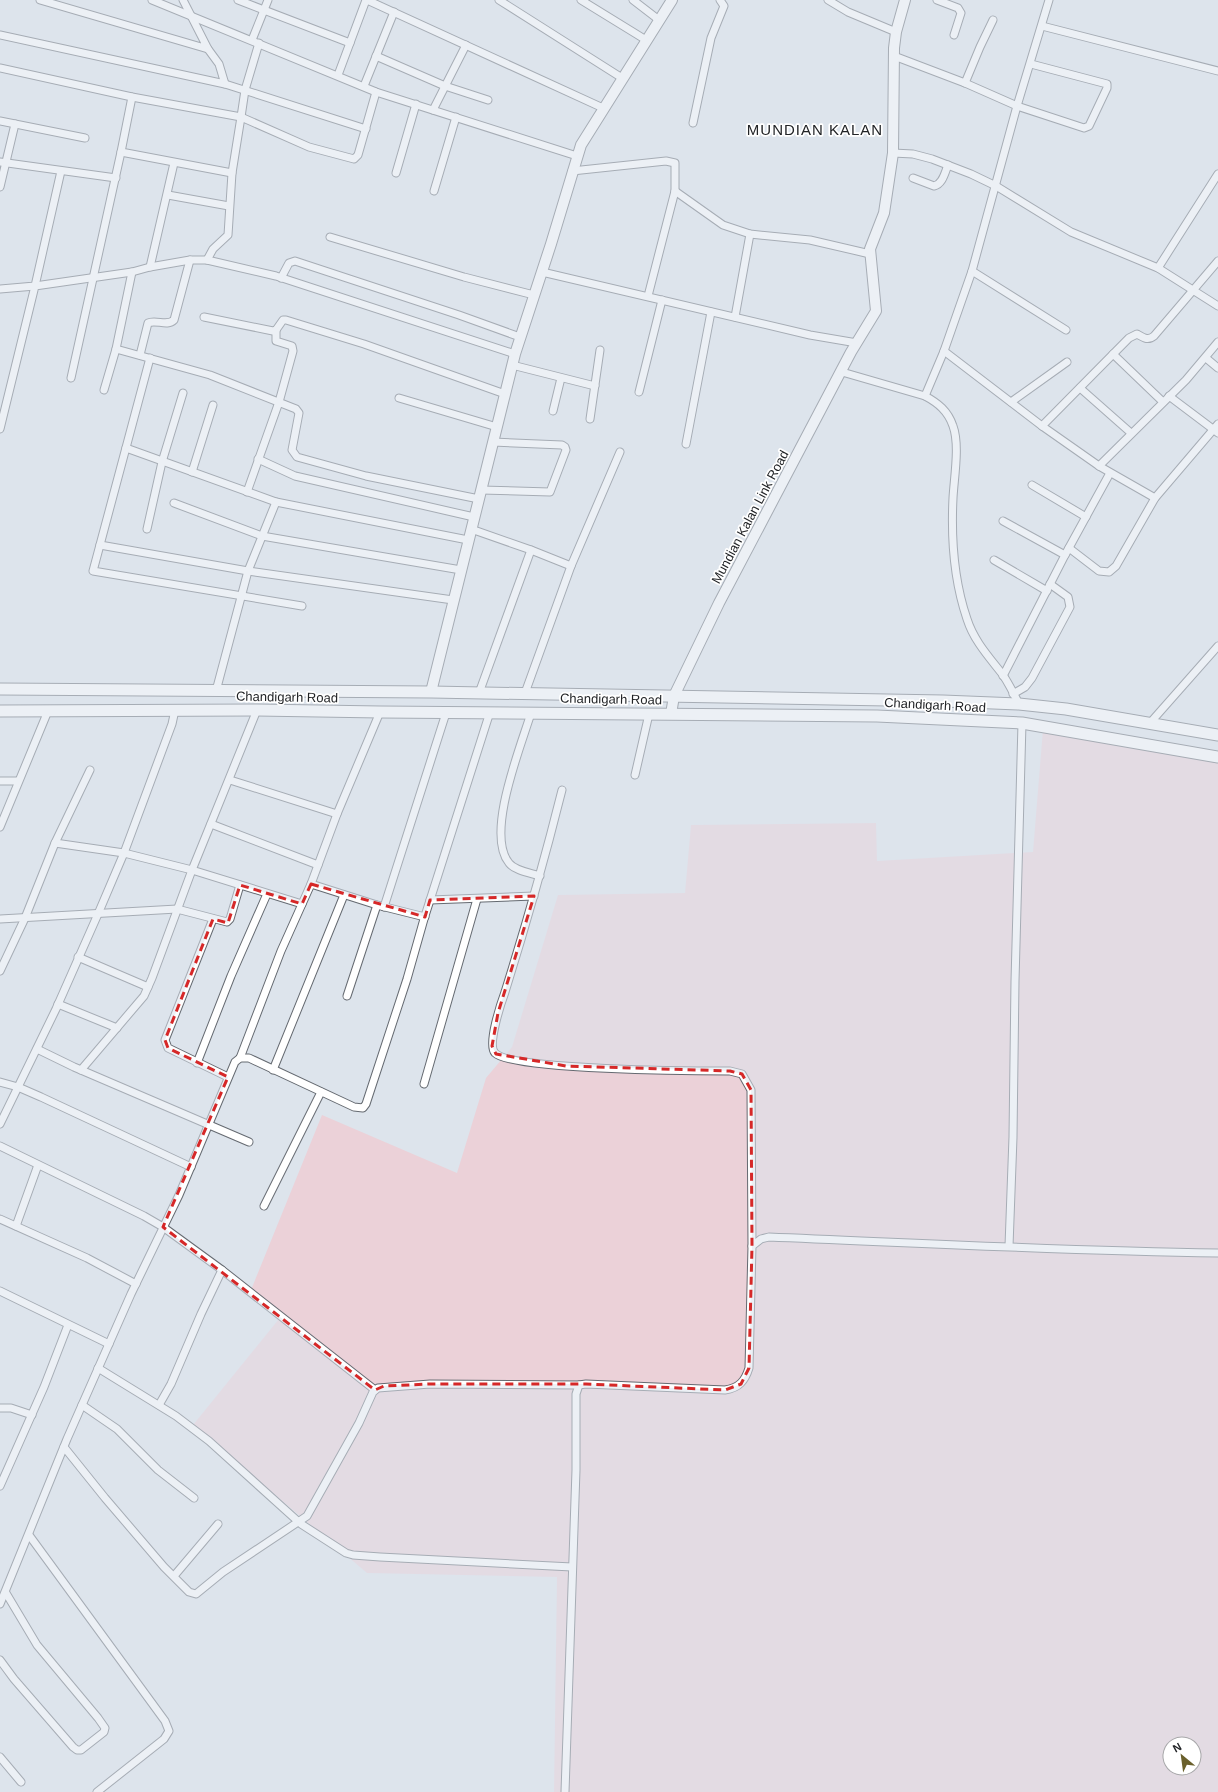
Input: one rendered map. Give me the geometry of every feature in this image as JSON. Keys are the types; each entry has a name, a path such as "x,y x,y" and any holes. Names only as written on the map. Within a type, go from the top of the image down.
{"main road":[{"name":"Chandigarh Road","path":"0,689 526,693 943,701 1019,704 1066,709 1218,734"},
{"name":"Chandigarh Road","path":"0,711 257,710 877,716 1022,723 1218,757"}],"street":[{"path":"41,0 208,49"},
{"path":"152,0 338,75 376,92 577,156"},
{"path":"183,0 208,49 218,64 226,84"},
{"path":"238,0 350,43"},
{"path":"207,260 212,251 228,235 232,173 245,90 255,41 268,0"},
{"path":"338,75 366,0 603,108"},
{"path":"499,0 622,78"},
{"path":"581,0 646,40"},
{"path":"633,0 659,20"},
{"path":"431,692 512,365 551,244 577,156 586,135 672,0"},
{"path":"693,123 711,38 724,6 720,0"},
{"path":"828,0 848,12 896,32"},
{"path":"675,191 723,225 750,234 810,240 870,254 871,245 884,213 893,153 894,56 896,32 904,0"},
{"path":"937,0 961,10 954,35"},
{"path":"925,396 944,351 972,271 1017,106 1031,64 1049,0"},
{"path":"364,86 394,12"},
{"path":"966,83 980,47 993,20"},
{"path":"1042,26 1218,70"},
{"path":"0,36 226,84 366,129"},
{"path":"433,110 466,45"},
{"path":"376,56 444,86 488,100"},
{"path":"894,56 966,83 1017,106 1084,128 1092,124 1108,88 1105,82 1031,64"},
{"path":"0,68 132,97 241,117 309,146 352,159 356,158 358,155 376,92"},
{"path":"71,378 92,278 116,178 132,97"},
{"path":"396,173 416,104"},
{"path":"434,191 456,117"},
{"path":"0,121 85,138"},
{"path":"0,187 3,162 16,124"},
{"path":"121,152 174,164 232,173"},
{"path":"893,153 912,154 948,165 996,186 1071,232 1158,268 1218,306"},
{"path":"3,162 116,178"},
{"path":"572,171 673,162 676,166 675,191 648,296"},
{"path":"150,267 174,164"},
{"path":"913,178 934,186 937,185 948,165"},
{"path":"0,430 61,171"},
{"path":"1158,268 1218,174"},
{"path":"168,194 229,206"},
{"path":"735,317 750,234"},
{"path":"330,237 464,277 534,295"},
{"name":"Mundian Kalan Link Road","path":"671,714 674,696 719,603 842,372 851,352 876,311 870,254"},
{"path":"0,289 35,286 132,272 150,267 190,260 207,260 281,278 515,354"},
{"path":"140,355 148,323 170,323 174,320 190,260"},
{"path":"281,278 288,263 295,261 451,312 520,337"},
{"path":"1042,426 1133,335 1137,334 1146,339 1150,339 1154,336 1218,261"},
{"path":"972,271 1066,330"},
{"path":"104,390 116,348 132,272"},
{"path":"542,272 810,335 857,343"},
{"path":"639,392 662,300"},
{"path":"686,444 711,312"},
{"path":"204,317 272,331 276,330"},
{"path":"247,492 294,350 292,346 276,341 276,330 282,321 286,320 364,344 505,394"},
{"path":"1099,466 1206,358 1218,342"},
{"path":"116,348 210,375 296,409 299,412 292,450 297,457 366,476 480,494 550,492 566,450 565,447 562,445 493,442"},
{"path":"590,420 600,350"},
{"path":"944,351 1042,426 1099,466 1155,498"},
{"path":"1113,354 1163,402"},
{"path":"150,358 100,545 92,569 95,572 302,606"},
{"path":"1206,358 1218,368"},
{"path":"1011,402 1067,362"},
{"path":"512,365 595,386"},
{"path":"842,372 925,396 941,406 954,426 956,457 953,500 954,544 962,602 967,619 977,641 1003,676 1019,704"},
{"path":"553,411 561,378"},
{"path":"1080,388 1131,433"},
{"path":"147,529 162,462 183,393"},
{"path":"1069,548 1099,571 1109,572 1116,566 1155,498 1217,429 1169,396"},
{"path":"399,398 497,427"},
{"path":"192,472 213,405"},
{"path":"126,448 276,502 468,540"},
{"path":"526,693 571,566 620,452"},
{"path":"258,459 295,476 474,517"},
{"path":"1003,676 1065,555 1110,473"},
{"path":"1032,485 1086,517"},
{"path":"174,502 262,536 461,570"},
{"path":"216,691 248,571 276,502"},
{"path":"1003,521 1065,555"},
{"path":"471,529 571,566"},
{"path":"100,545 248,571 453,600"},
{"path":"479,693 531,550"},
{"path":"994,560 1068,597 1070,607 1032,678 1025,687 1013,694"},
{"path":"1150,723 1218,646"},
{"path":"0,1124 58,1004 124,853 172,724 175,710"},
{"path":"81,1070 141,1001 148,987 192,870 230,780 257,710"},
{"path":"0,827 48,711"},
{"path":"0,1604 6,1593 64,1447 98,1368 191,1167 228,1077 235,1062 240,1058 278,959 311,884 337,814 380,712"},
{"path":"240,1058 249,1058 354,1107 363,1108 366,1104 407,979 424,916 490,712"},
{"path":"347,996 380,906 446,713"},
{"path":"531,713 505,799 501,835 505,856 509,863 512,866 540,876"},
{"path":"635,775 649,714"},
{"path":"1009,1246 1013,1137 1015,981 1022,723"},
{"path":"0,971 25,918 55,843 90,770"},
{"path":"230,780 337,814"},
{"path":"0,781 18,781"},
{"path":"64,1447 104,1498 174,1576 189,1592 196,1594 223,1572 305,1517 311,1510 359,1423 375,1390 384,1386 430,1384 586,1384 725,1390 734,1389 741,1384 746,1377 749,1368 752,1246 751,1090 742,1074 730,1071 566,1066 508,1059 496,1054 493,1051 492,1046 498,1013 540,876 562,790"},
{"path":"211,824 318,865"},
{"path":"55,843 124,853 192,870 302,904"},
{"path":"311,884 380,906 424,916"},
{"path":"0,919 177,909 225,922 229,921 240,885"},
{"path":"198,1063 231,976 267,894"},
{"path":"273,1070 344,895"},
{"path":"430,900 534,896"},
{"path":"424,1084 476,899"},
{"path":"213,919 165,1040 168,1048 228,1077"},
{"path":"78,957 148,987"},
{"path":"58,1004 117,1028"},
{"path":"37,1049 81,1070 249,1142"},
{"path":"0,1082 18,1087 191,1167"},
{"path":"264,1206 321,1092"},
{"path":"0,1146 144,1216 163,1227 222,1270 375,1390"},
{"path":"16,1226 38,1165"},
{"path":"0,1219 87,1258 136,1284"},
{"path":"752,1246 761,1239 769,1237 1009,1246 1062,1250 1218,1253"},
{"path":"159,1405 171,1384 201,1314 222,1270"},
{"path":"0,1291 109,1344"},
{"path":"0,1486 32,1415 68,1325"},
{"path":"98,1368 159,1405 210,1441 299,1522 340,1550 353,1555 572,1567"},
{"path":"565,1792 576,1470 576,1394 579,1385"},
{"path":"82,1405 117,1429 158,1470 194,1498"},
{"path":"0,1408 11,1408 32,1415"},
{"path":"174,1576 218,1524"},
{"path":"29,1535 165,1721 169,1731 164,1739 97,1792"},
{"path":"0,1660 77,1750 85,1748 104,1732 105,1728 98,1718 37,1645 6,1593"},
{"path":"0,1757 21,1782"}],"highlighted area":[{"path":"311,884 425,917 430,900 534,896 498,1013 492,1046 496,1054 566,1066 730,1071 742,1074 751,1090 752,1246 749,1368 741,1384 725,1390 586,1384 430,1384 384,1386 375,1390 163,1227 228,1077 168,1048 165,1040 213,919 228,923 240,885 302,904"}],"shaded area":[{"path":"1043,729 1218,762 1218,1792 554,1792 557,1577 367,1573 193,1425 283,1314 251,1290 322,1115 457,1173 486,1078 512,1047 558,895 685,893 691,825 876,823 877,861 1033,852"}],"district":[{"name":"MUNDIAN KALAN","path":"815,129"}]}
